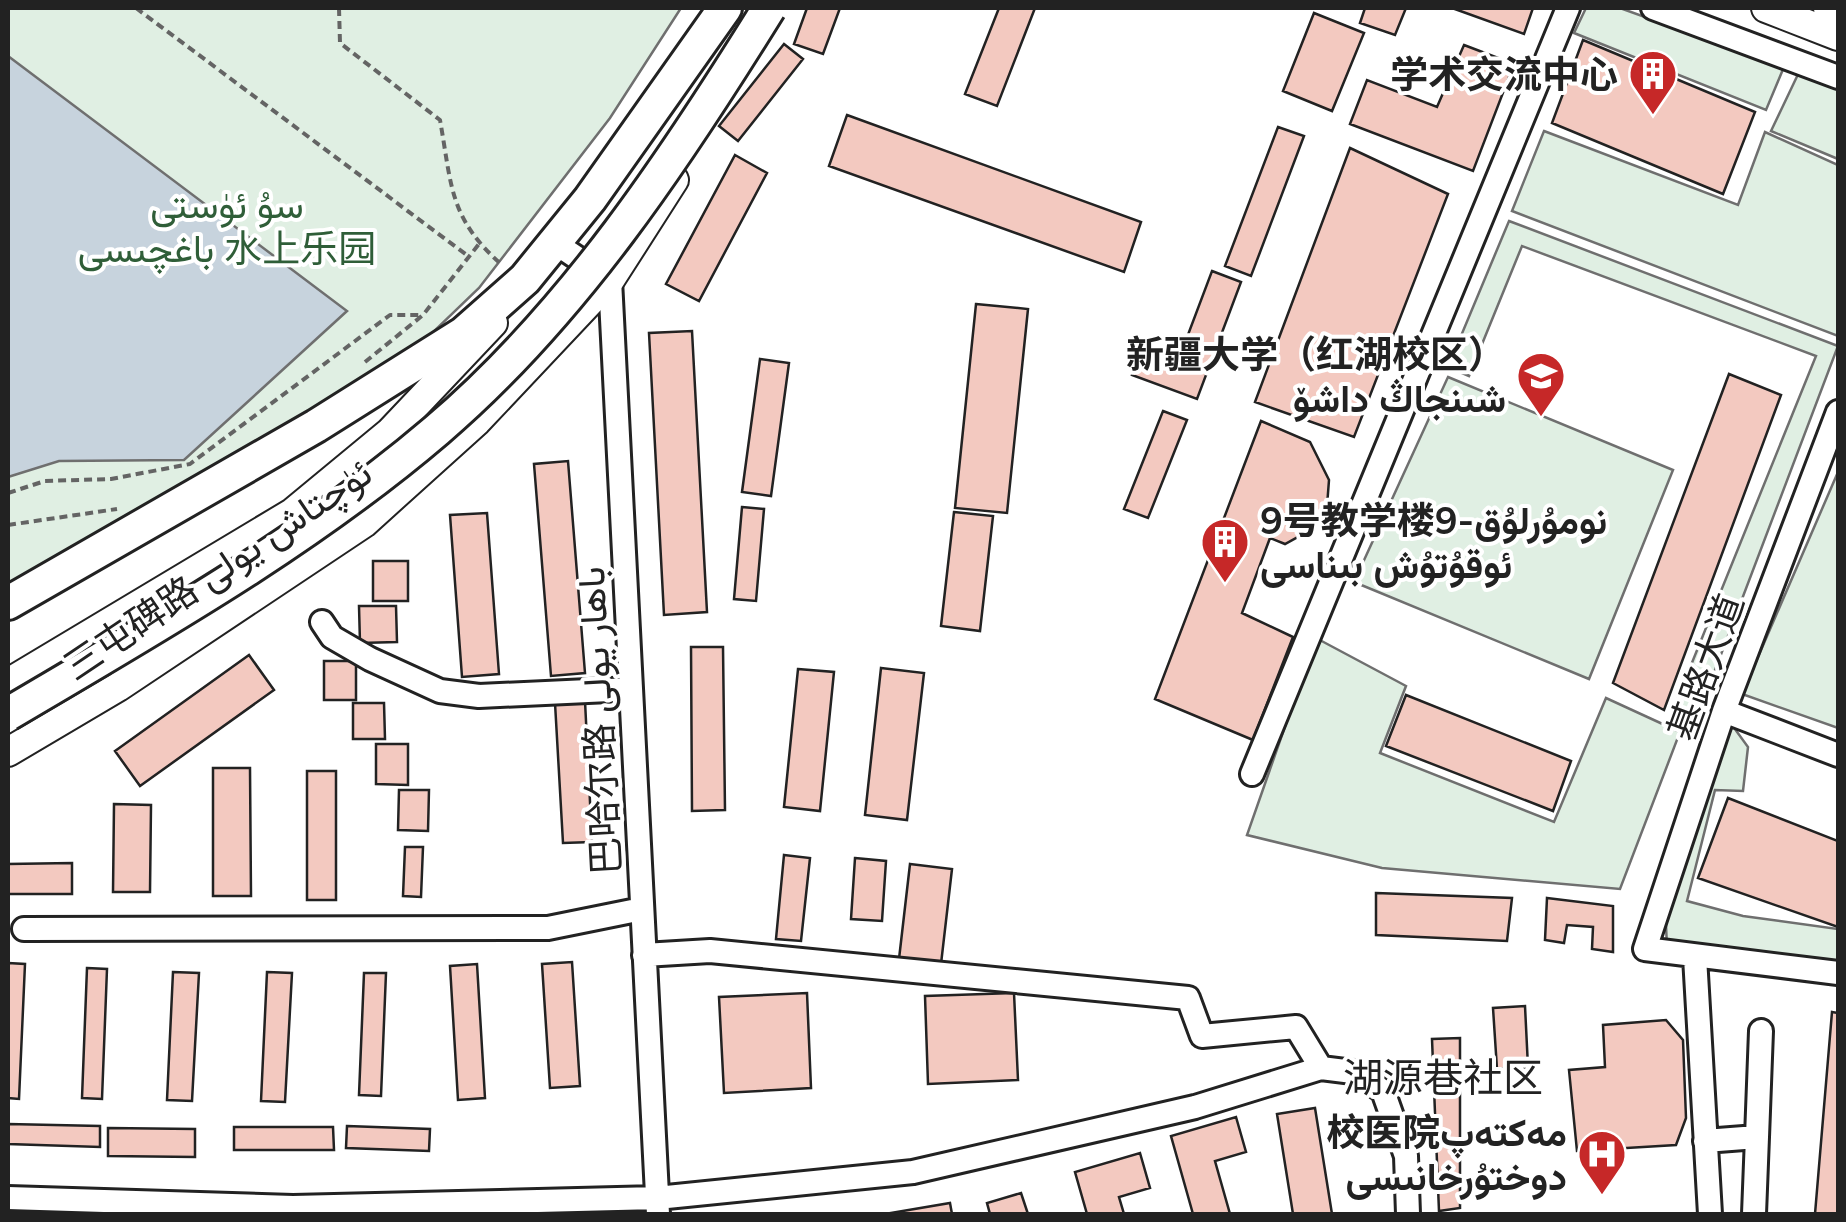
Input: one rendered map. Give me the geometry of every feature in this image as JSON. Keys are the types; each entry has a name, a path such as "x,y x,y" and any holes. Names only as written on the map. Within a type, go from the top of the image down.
{"highway":[{"path":"8,603 316,426 464,333 525,280 590,199 725,8"},
{"path":"8,714 224,586 348,501 439,428 533,336 668,166 768,8"}],"main road":[{"name":"三屯碑路 ئۈچتاش يولى","path":"8,682 292,513 390,432 564,249 740,8"},
{"name":"三屯碑路 ئۈچتاش يولى","path":"8,752 118,687 364,523 477,422 610,280 784,8"},
{"path":"1766,8 1838,36"},
{"path":"1828,8 1838,12"}],"street":[{"path":"1252,774 1568,8"},
{"path":"1652,8 1838,77"},
{"path":"564,249 610,280"},
{"name":"巴哈尔路 باھار يولى","path":"610,280 657,1206"},
{"name":"基路大道","path":"1695,956 1645,949 1724,712 1838,412"},
{"path":"322,622 332,637 440,692 479,696 631,689"},
{"path":"1724,712 1838,755"},
{"path":"24,929 548,928 642,909"},
{"path":"644,955 710,951 1188,998 1202,1036 1296,1027 1322,1068"},
{"path":"1710,1214 1695,956 1838,973"},
{"path":"1754,1214 1761,1031"},
{"path":"8,1198 248,1210 657,1206 913,1172 1196,1106 1322,1068 1354,1072 1382,1091 1406,1156 1408,1214"},
{"path":"1706,1141 1757,1137"}],"path":[{"path":"136,8 468,256"},
{"path":"339,8 340,42 440,120 457,214 479,244 506,268"},
{"path":"364,363 423,314 479,244"},
{"path":"8,494 45,481 111,479 190,464 390,315 423,314"},
{"path":"8,525 135,506"}],"green space":[{"name":"سۇ ئۈستى باغچىسى 水上乐园","path":"8,8 681,8 610,118 479,288 347,415 8,621"},
{"path":"1586,8 1620,8 1784,67 1766,110 1574,33"},
{"path":"1801,68 1838,83 1838,159 1771,131"},
{"path":"1544,131 1738,205 1765,132 1838,165 1838,336 1512,211"},
{"path":"1509,221 1838,346 1695,723 1670,717 1816,356 1522,246 1469,376 1448,367"},
{"path":"1448,377 1673,470 1589,679 1354,582"},
{"path":"1838,472 1838,728 1742,694"},
{"path":"1316,638 1406,686 1380,753 1554,822 1606,698 1680,732 1620,889 1382,868 1247,835"},
{"path":"1732,725 1748,747 1743,791 1715,790 1687,901 1743,916 1838,929 1838,969 1667,947 1665,904 1715,749"}],"shaded area":[{"path":"8,56 347,311 184,460 59,461 8,477"}],"building":[{"path":"807,8 840,8 823,54 794,44"},
{"path":"999,8 1035,8 997,106 965,94"},
{"path":"1365,8 1406,8 1395,35 1360,23"},
{"path":"1452,8 1533,8 1524,34"},
{"path":"1314,13 1364,33 1332,111 1283,91"},
{"name":"学术交流中心","path":"1583,40 1755,112 1723,194 1552,123"},
{"path":"784,44 803,59 738,141 719,126"},
{"path":"1464,45 1514,64 1473,171 1350,124 1367,80 1437,107"},
{"path":"847,115 1141,222 1124,272 829,166"},
{"path":"1278,127 1304,136 1251,276 1225,266"},
{"path":"1350,148 1448,194 1354,437 1255,402"},
{"path":"735,155 767,173 699,301 666,284"},
{"path":"1212,271 1241,282 1197,399 1132,375 1140,351 1177,364"},
{"path":"976,304 1028,309 1007,513 955,508"},
{"path":"692,331 707,612 664,615 649,333"},
{"path":"760,359 789,363 771,496 742,492"},
{"path":"1729,374 1781,395 1664,710 1613,683"},
{"path":"1163,411 1187,420 1148,518 1124,509"},
{"name":"9号教学楼9-نومۇرلۇق ئوقۇتۇش بىناسى","path":"1261,421 1310,442 1329,480 1327,506 1314,528 1285,544 1270,538 1242,613 1293,637 1253,740 1155,699"},
{"path":"568,461 585,673 551,676 534,464"},
{"path":"742,507 764,509 756,601 734,599"},
{"path":"954,512 993,516 980,631 941,626"},
{"path":"487,513 499,674 462,677 450,515"},
{"path":"373,561 408,561 408,601 373,601"},
{"path":"359,606 396,606 397,642 360,643"},
{"path":"691,647 723,647 725,810 692,811"},
{"path":"249,655 274,690 140,786 115,751"},
{"path":"324,661 356,661 356,700 324,700"},
{"path":"881,668 924,673 907,820 865,815"},
{"path":"798,669 834,672 820,811 784,807"},
{"path":"1406,695 1571,761 1553,811 1386,746"},
{"path":"585,701 592,842 563,843 555,703"},
{"path":"353,703 384,703 385,739 353,739"},
{"path":"376,744 408,744 408,785 376,784"},
{"path":"213,768 250,768 251,896 213,896"},
{"path":"307,771 336,771 336,900 307,900"},
{"path":"399,790 429,790 428,831 398,830"},
{"path":"1728,798 1838,841 1838,927 1698,878"},
{"path":"114,804 151,805 150,892 113,892"},
{"path":"405,847 423,847 421,897 403,896"},
{"path":"784,855 810,858 801,941 776,939"},
{"path":"855,858 886,861 882,921 851,919"},
{"path":"72,863 72,894 8,894 8,864"},
{"path":"910,864 952,869 941,964 899,959"},
{"path":"1376,893 1512,898 1507,941 1376,935"},
{"path":"1547,898 1613,906 1613,952 1592,949 1593,927 1567,925 1564,943 1545,940"},
{"path":"572,962 580,1086 550,1088 542,964"},
{"path":"8,963 25,964 19,1099 8,1098"},
{"path":"477,964 485,1098 458,1100 450,966"},
{"path":"87,968 107,969 102,1099 82,1098"},
{"path":"173,972 199,973 192,1101 167,1100"},
{"path":"267,972 292,973 285,1102 261,1101"},
{"path":"364,973 386,973 381,1096 359,1095"},
{"path":"807,993 811,1088 724,1093 719,997"},
{"path":"1014,993 1018,1080 928,1084 925,996"},
{"path":"1525,1006 1528,1067 1497,1069 1493,1008"},
{"path":"1832,1012 1838,1013 1838,1214 1815,1214"},
{"path":"1666,1020 1683,1040 1686,1118 1676,1145 1577,1151 1569,1070 1605,1067 1603,1025"},
{"path":"1460,1038 1460,1208 1439,1211 1432,1039"},
{"path":"1315,1108 1332,1214 1293,1214 1277,1114"},
{"path":"1236,1117 1246,1152 1215,1161 1230,1214 1193,1214 1171,1136"},
{"path":"8,1124 100,1126 100,1147 8,1144"},
{"path":"347,1126 430,1129 429,1151 346,1148"},
{"path":"234,1127 333,1127 334,1150 234,1150"},
{"path":"108,1128 195,1129 195,1157 108,1156"},
{"path":"1140,1153 1150,1188 1119,1197 1124,1214 1087,1214 1075,1172"},
{"path":"1021,1193 1028,1214 990,1214 987,1203"},
{"path":"950,1203 952,1214 885,1214"}],"place":[{"name":"学术交流中心","path":"1653,116"},
{"name":"新疆大学（红湖校区） شىنجاڭ داشۆ","path":"1541,418"},
{"name":"9号教学楼9-نومۇرلۇق ئوقۇتۇش بىناسى","path":"1225,584"},
{"name":"校医院مەكتەپ دوختۇرخانىسى","path":"1602,1196"}],"district":[{"name":"湖源巷社区","path":"1443,1077"}]}
